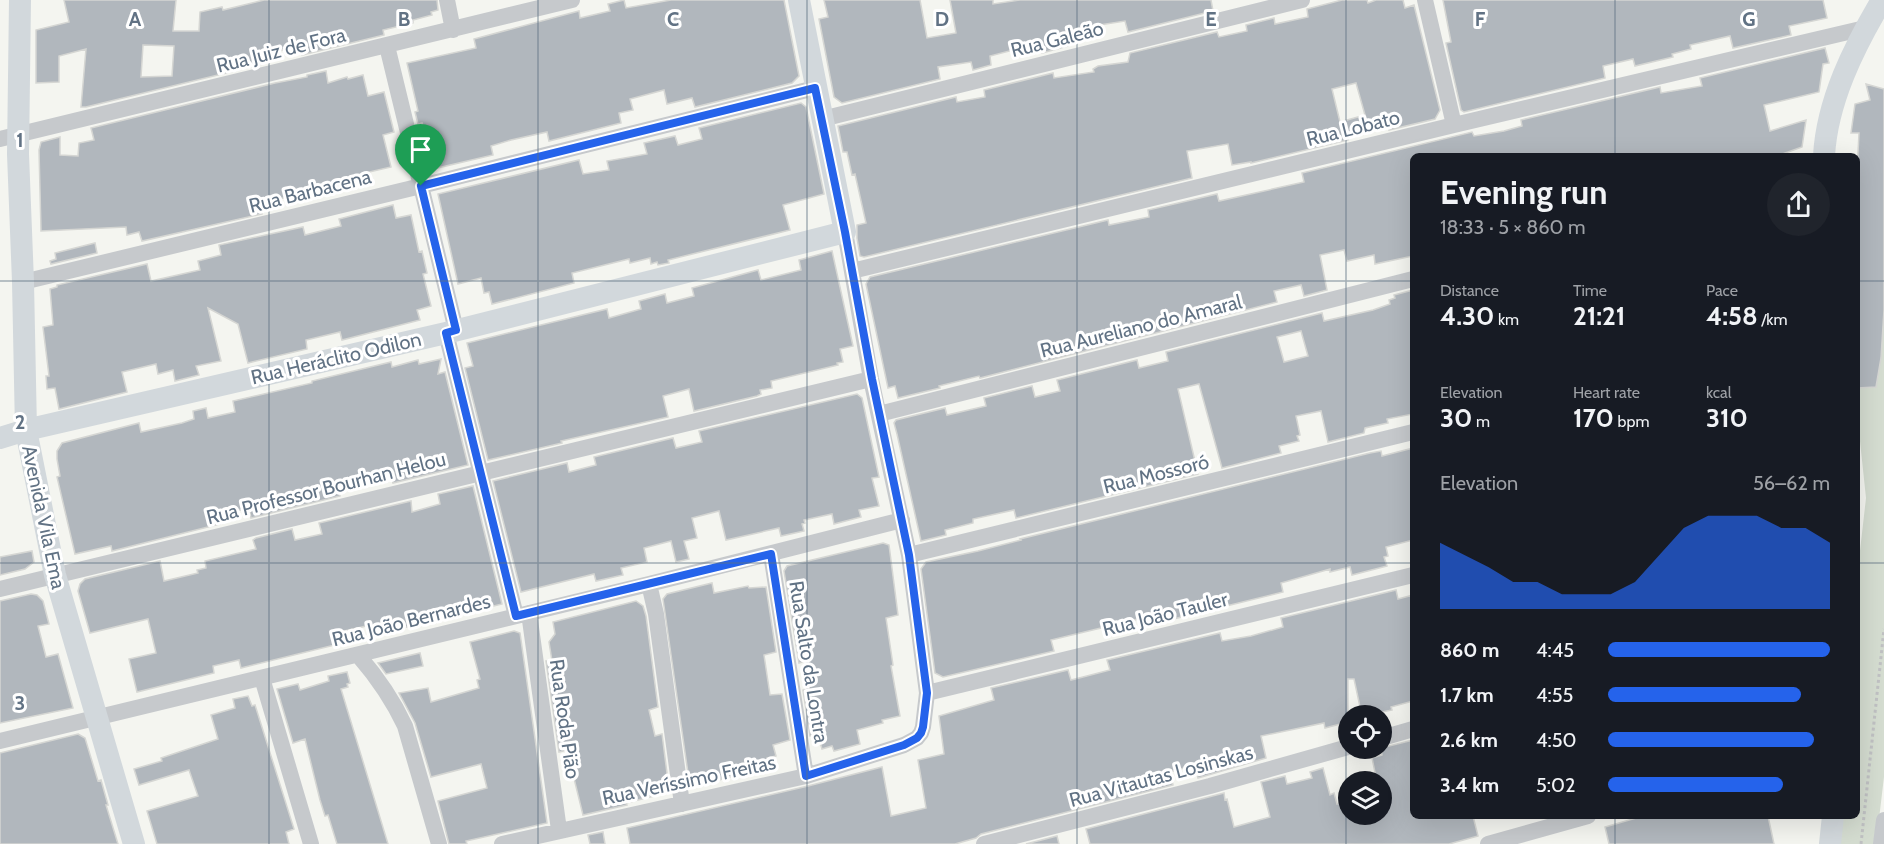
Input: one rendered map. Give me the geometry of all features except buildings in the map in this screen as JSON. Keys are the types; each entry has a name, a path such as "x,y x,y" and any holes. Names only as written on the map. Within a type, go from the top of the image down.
{"street":[{"name":"Avenida Vila Ema","path":"20,0 9,137 23,282 26,430 55,575 134,844"},
{"path":"447,0 453,30"},
{"name":"Rua Juiz de Fora","path":"9,137 572,0"},
{"path":"799,0 872,379 909,555 927,693"},
{"name":"Rua Galeão","path":"822,119 1302,0"},
{"path":"1425,0 1454,125"},
{"path":"1825,153 1832,110 1865,28 1881,0"},
{"name":"Rua Lobato","path":"852,272 1454,125 1865,28"},
{"name":"Rua Roda Pião","path":"387,46 421,186 480,472 523,615 559,830"},
{"name":"Rua Barbacena","path":"23,282 815,88"},
{"name":"Rua Heráclito Odilon","path":"0,438 26,430 451,332 845,232"},
{"name":"Rua Aureliano do Amaral","path":"879,414 1410,280"},
{"name":"Rua Professor Bourhan Helou","path":"0,589 872,379"},
{"name":"Rua Mossoró","path":"909,555 1410,433"},
{"name":"Rua João Bernardes","path":"0,741 650,584 902,520"},
{"name":"Rua Salto da Lontra","path":"771,554 806,776"},
{"name":"Rua João Tauler","path":"927,693 1410,576"},
{"path":"650,584 682,804"},
{"path":"358,655 374,673 405,726 439,844"},
{"path":"262,678 311,844"},
{"name":"Rua Veríssimo Freitas","path":"502,844 806,776 904,745 917,738 923,727 927,693"},
{"path":"1392,735 1410,730"},
{"name":"Rua Vitautas Losinskas","path":"984,844 1210,786 1338,750"},
{"path":"1488,844 1577,819"},
{"path":"1830,844 1833,819"},
{"path":"1881,844 1884,819"}],"path":[{"path":"1861,844 1884,629"}],"shaded area":[{"path":"1884,312 1884,777 1876,844 1827,844 1830,819 1860,819 1860,551 1866,498 1860,441 1860,388 1876,387 1881,358"}],"route":[{"path":"815,88 909,555 927,693 923,727 917,738 904,745 806,776 771,554 516,616 446,333 456,330 421,186 815,88"}]}
